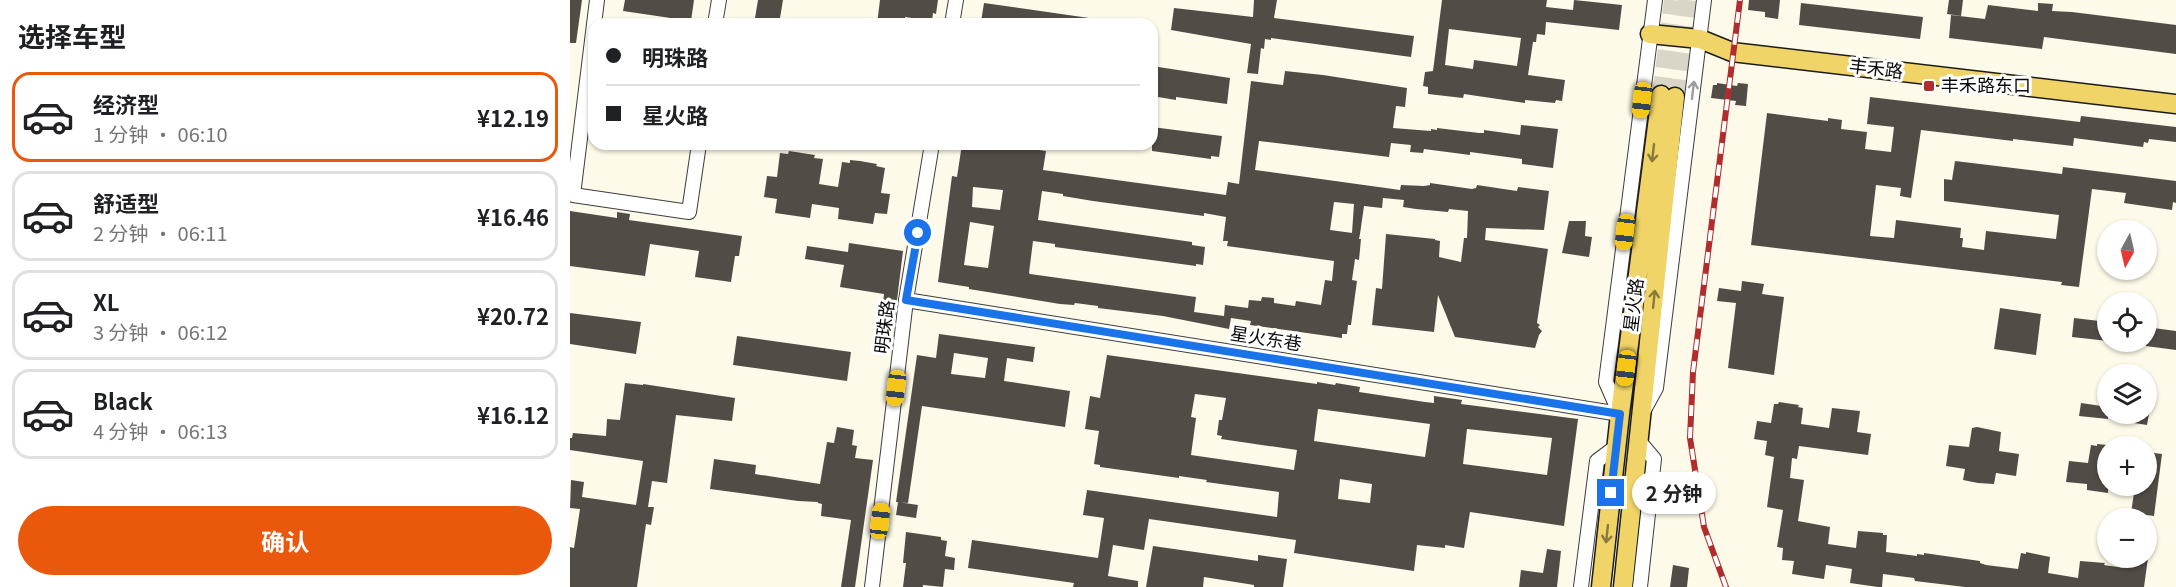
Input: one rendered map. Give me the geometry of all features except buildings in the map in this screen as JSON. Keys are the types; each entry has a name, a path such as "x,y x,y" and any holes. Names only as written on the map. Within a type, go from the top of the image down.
{"main road":[{"name":"丰禾路","path":"1650,34 1700,39 1732,52 2176,104"},
{"name":"星火路","path":"1601,587 1620,414 1668,96 1641,415 1623,587"}],"street":[{"path":"595,18 597,0"},
{"path":"717,18 719,0"},
{"path":"953,18 956,0"},
{"path":"1620,414 1606,382 1655,0"},
{"path":"1641,415 1656,388 1704,0"},
{"path":"588,73 573,195 689,212 698,150"},
{"name":"明珠路","path":"872,587 906,300 931,150"},
{"name":"星火东巷","path":"906,300 1620,414"},
{"path":"1638,440 1654,459 1640,587"},
{"path":"1581,587 1597,461 1617,446"}],"tunnel":[{"path":"1661,95 1673,0"},
{"path":"1675,97 1687,0"}],"railway":[{"path":"1726,587 1704,527 1690,438 1693,372 1740,0"}],"place":[{"name":"丰禾路东口","path":"1929,86"}],"route":[{"path":"918,233 906,300 1620,414 1611,493"}]}
